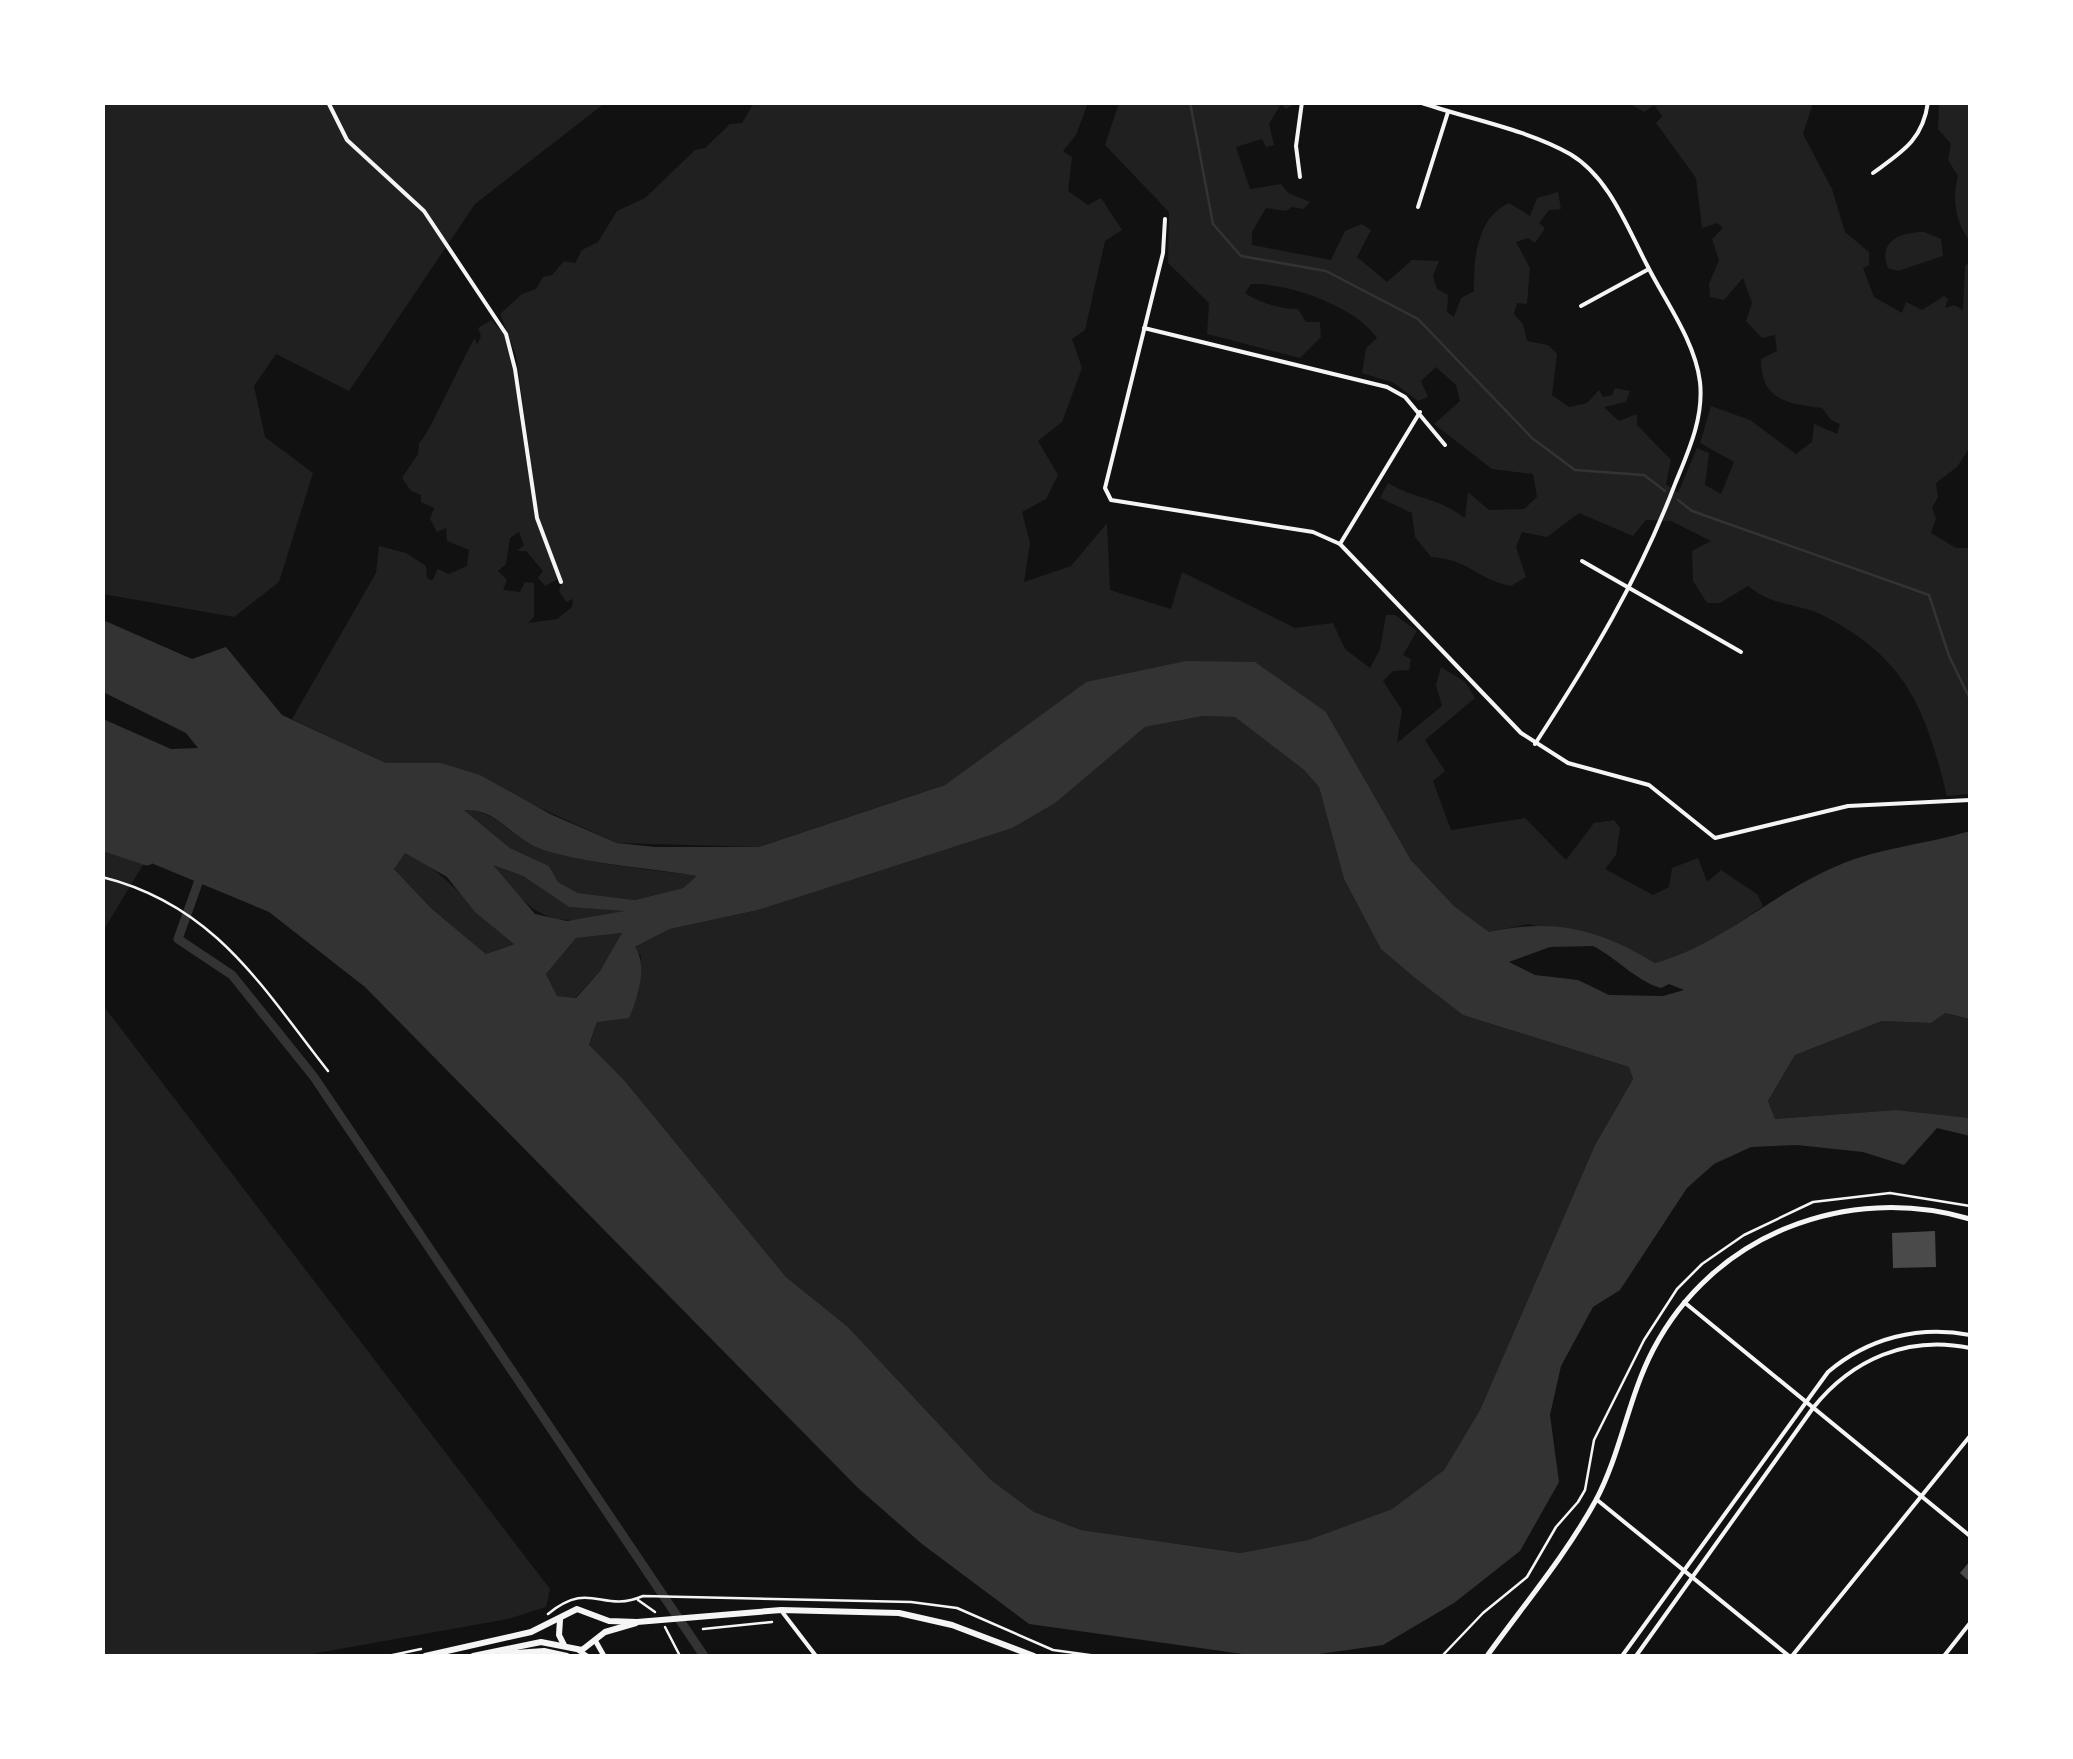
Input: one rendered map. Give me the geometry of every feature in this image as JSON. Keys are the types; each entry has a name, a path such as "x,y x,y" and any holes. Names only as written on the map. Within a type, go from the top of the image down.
{"main road":[{"path":"425,1652 531,1632 575,1609 609,1621 641,1622 781,1610 928,1618 1031,1656"},
{"path":"592,1614 598,1625 596,1638"},
{"path":"560,1618 559,1636 565,1646"},
{"path":"473,1656 526,1644 578,1650 596,1638 641,1622"},
{"path":"491,1656 526,1650 567,1656"}],"street":[{"path":"328,102 347,140 410,195 477,289 511,349 534,507 561,582"},
{"path":"1300,178 1296,146 1302,102"},
{"path":"1419,102 1578,159 1610,197 1692,352 1700,403 1690,446 1632,589 1535,744"},
{"path":"1873,173 1916,140 1926,122 1928,102"},
{"path":"1418,207 1448,112"},
{"path":"1165,219 1162,253 1105,488 1107,497 1115,502 1313,532 1340,544 1535,744 1586,769 1649,785 1712,836 1721,838 1771,821 1848,806 1970,800"},
{"path":"1581,306 1649,270"},
{"path":"1144,328 1387,386 1420,412 1445,445"},
{"path":"1340,544 1420,412"},
{"path":"1582,561 1741,652"},
{"path":"1487,1656 1596,1499 1644,1368 1684,1302 1711,1273 1744,1249 1826,1214 1897,1206 1970,1219"},
{"path":"1684,1302 1970,1536"},
{"path":"1622,1656 1804,1400 1834,1368 1876,1342 1922,1331 1970,1335"},
{"path":"1636,1656 1814,1408 1842,1377 1877,1356 1926,1344 1970,1348"},
{"path":"1596,1499 1790,1656 1970,1436"},
{"path":"781,1610 816,1656"},
{"path":"1944,1656 1970,1623"},
{"path":"596,1638 604,1656"},
{"path":"578,1650 587,1656"}],"path":[{"path":"102,877 200,920 228,945 328,1071"},
{"path":"1442,1656 1483,1613 1527,1577 1556,1527 1578,1502 1585,1490 1594,1440 1644,1340 1669,1300 1702,1264 1744,1235 1814,1202 1890,1193 1970,1206"},
{"path":"541,1620 572,1596 620,1604 643,1596 678,1596"},
{"path":"703,1629 772,1622"},
{"path":"388,1656 425,1652"}],"shaded area":[{"path":"102,103 605,103 475,204 349,391 276,354 254,386 265,437 313,473 279,582 234,617 103,594"},
{"path":"754,103 1088,103 1076,135 1063,151 1072,157 1068,191 1088,205 1101,198 1122,230 1105,241 1085,330 1072,339 1082,368 1062,422 1038,441 1058,475 1046,499 1022,512 1030,543 1024,582 1071,566 1107,523 1110,590 1171,609 1182,572 1295,628 1333,623 1345,649 1370,668 1380,649 1386,615 1395,615 1417,631 1403,655 1411,659 1409,670 1393,671 1383,681 1402,710 1397,743 1442,706 1436,685 1441,667 1465,682 1475,698 1425,740 1445,771 1433,781 1451,830 1525,818 1566,860 1594,823 1614,820 1620,828 1616,855 1605,869 1653,895 1669,887 1672,868 1698,858 1707,882 1721,870 1757,894 1763,906 1696,952 1655,963 1634,951 1529,924 1489,932 1454,906 1411,860 1326,712 1086,682 945,785 759,847 617,843 441,763 386,763 292,719 376,573 379,546 406,553 426,566 427,578 432,581 438,569 449,574 467,566 469,550 447,541 446,528 437,532 430,519 434,508 421,502 421,495 411,491 402,478 418,454 419,443 475,338 477,345 481,336 478,328 491,320 504,334 514,368 535,515 558,579 545,586 538,578 543,571 526,551 517,551 524,545 519,532 510,538 506,564 498,571 507,580 503,590 520,592 525,582 534,583 534,617 528,623 557,619 572,607 573,599 566,602 559,591 562,582 538,517 516,355 500,314 522,294 536,289 543,277 552,275 564,261 575,263 582,250 598,242 617,211 645,198 695,150 705,148 730,124 742,123"},
{"path":"1119,103 1296,103 1286,109 1281,104 1269,124 1274,145 1266,147 1262,139 1236,147 1250,189 1281,184 1288,193 1310,202 1303,209 1266,208 1252,232 1252,245 1331,260 1345,231 1362,224 1371,230 1357,257 1387,282 1412,260 1439,261 1433,276 1437,289 1448,295 1447,312 1454,317 1461,298 1474,291 1476,252 1490,218 1509,203 1530,216 1537,198 1558,192 1561,209 1549,210 1539,223 1545,228 1535,243 1528,238 1516,242 1530,268 1527,304 1517,303 1514,314 1523,324 1527,341 1548,345 1557,354 1552,395 1569,407 1587,403 1599,390 1603,397 1612,395 1615,388 1630,391 1626,402 1604,407 1619,421 1637,414 1637,425 1671,460 1666,484 1678,493 1697,448 1709,453 1705,485 1721,494 1734,462 1700,443 1711,406 1750,420 1796,454 1812,442 1814,424 1837,434 1840,424 1822,408 1787,401 1771,392 1762,373 1761,359 1777,351 1775,335 1762,338 1746,321 1752,303 1743,278 1724,300 1710,297 1709,284 1719,260 1712,239 1723,228 1717,223 1702,228 1696,178 1656,123 1662,116 1654,105 1644,112 1629,103 1813,103 1803,134 1832,189 1845,232 1869,252 1869,265 1863,268 1874,297 1902,313 1906,302 1922,310 1944,296 1948,299 1945,308 1954,305 1963,310 1965,266 1970,262 1970,447 1957,467 1936,483 1938,497 1932,508 1936,519 1931,533 1956,548 1970,548 1970,794 1947,796 1921,713 1895,670 1877,651 1826,617 1777,602 1748,586 1720,603 1707,603 1693,581 1692,551 1711,541 1671,521 1646,520 1633,536 1579,513 1547,537 1522,532 1516,547 1526,577 1511,586 1456,562 1431,557 1415,537 1412,513 1380,498 1388,483 1465,518 1468,492 1489,510 1524,509 1537,497 1533,474 1492,469 1434,424 1460,401 1456,385 1436,367 1421,381 1428,397 1418,401 1394,383 1362,373 1366,348 1377,338 1353,316 1320,299 1266,285 1251,284 1245,293 1270,305 1298,309 1306,322 1320,322 1321,337 1300,358 1207,334 1209,303 1168,263 1169,212 1105,145"},
{"path":"1939,103 1968,103 1970,107 1970,241 1956,209 1958,176 1948,160 1951,144 1938,129"},
{"path":"1924,232 1941,239 1943,256 1898,271 1888,268 1886,251 1893,240"},
{"path":"103,620 192,659 226,647 282,715 386,763 441,763 480,775 550,814 617,843 759,847 945,785 1086,682 1186,661 1255,662 1326,712 1411,860 1454,906 1489,932 1535,926 1575,929 1614,942 1655,963 1703,944 1837,866 1970,831 1970,1019 1945,1013 1931,1023 1882,1021 1795,1055 1768,1101 1775,1119 1896,1110 1970,1118 1970,1136 1937,1128 1904,1165 1863,1152 1797,1145 1751,1147 1714,1164 1687,1188 1620,1290 1593,1307 1561,1366 1550,1415 1559,1482 1520,1551 1454,1603 1383,1645 1305,1656 1257,1656 1029,1624 922,1544 858,1488 365,987 269,912 103,843 103,719 171,749 198,748 186,733 103,692","holes":["1203,716 1235,717 1304,770 1319,787 1344,879 1381,949 1463,1015 1629,1067 1633,1079 1595,1145 1480,1410 1444,1470 1392,1509 1308,1540 1240,1553 1081,1530 1034,1512 991,1480 848,1327 786,1277 624,1080 589,1045 597,1022 629,1018 641,972 635,947 670,929 758,910 1012,828 1055,803 1145,727","464,810 492,816 530,844 564,856 697,876 683,888 635,900 578,893 558,882 549,866 510,848","405,853 447,877 475,912 514,944 486,954 432,909 394,869","493,865 523,876 569,907 625,911 567,921 535,914","622,933 600,971 576,998 557,996 546,974 576,938","1593,946 1652,985 1661,988 1669,984 1684,990 1663,996 1609,995 1578,980 1535,975 1509,962 1550,947"]},
{"path":"1203,716 1235,717 1304,770 1319,787 1344,879 1381,948 1463,1015 1629,1067 1633,1079 1595,1145 1480,1410 1444,1470 1392,1509 1308,1540 1240,1553 1081,1530 1034,1512 991,1480 848,1327 786,1277 624,1080 589,1046 597,1022 638,995 641,956 634,948 670,929 758,910 962,841 1090,771 1145,727"},
{"path":"463,809 491,817 543,850 699,875 683,888 635,900 578,893 558,882 549,866 510,848"},
{"path":"103,843 147,858 103,931"},
{"path":"405,852 437,873 515,943 486,954 432,909 394,869 396,859"},
{"path":"491,864 523,876 569,907 625,910 623,915 577,920 546,916 521,898"},
{"path":"623,933 600,971 575,998 557,996 546,974 576,938"},
{"path":"102,1004 550,1589 546,1607 508,1619 300,1656 103,1656"},
{"path":"1944,1013 1970,1019 1970,1118 1896,1110 1775,1119 1768,1101 1795,1055 1882,1021 1931,1023"}],"building":[{"path":"1935,1231 1936,1267 1893,1268 1892,1233"},
{"path":"1970,1561 1970,1582 1960,1573"}],"waterway":[{"path":"1190,102 1213,224 1241,256 1326,271 1418,319 1532,438 1575,470 1644,475 1665,491"},
{"path":"1678,500 1692,511 1929,595 1949,656 1970,699"},
{"path":"102,843 147,858"},
{"path":"203,869 178,939 232,975 314,1077 704,1656"}]}
